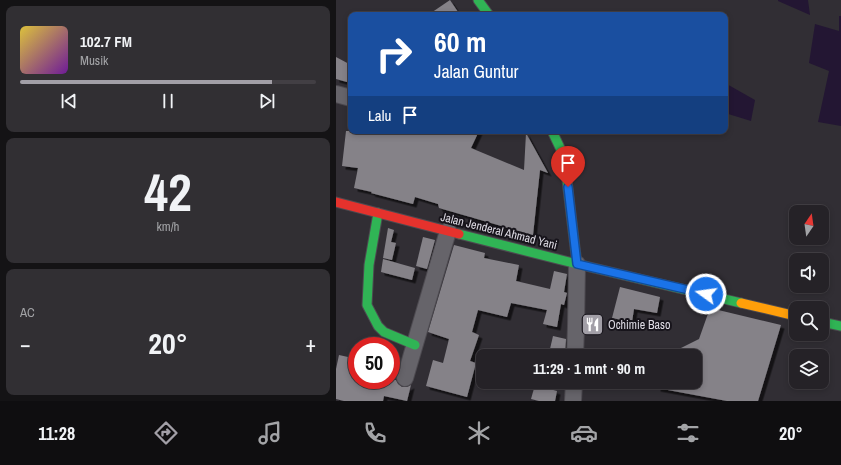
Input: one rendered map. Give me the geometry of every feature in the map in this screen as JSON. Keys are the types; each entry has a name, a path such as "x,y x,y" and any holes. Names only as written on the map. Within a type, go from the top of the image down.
{"main road":[{"path":"478,0 487,12"},
{"path":"553,134 562,152 566,172 577,264"},
{"name":"Jalan Jenderal Ahmad Yani","path":"336,202 577,264 789,314"},
{"path":"378,213 369,265 367,305 378,326 384,332 415,345"},
{"path":"829,323 841,326"}],"street":[{"path":"336,94 348,97"},
{"path":"405,378 448,231"},
{"path":"575,349 577,264"},
{"path":"573,401 574,389"}],"shaded area":[{"path":"808,0 810,15 778,1"},
{"path":"839,16 841,16 841,126 818,122 829,71 809,63 815,24 839,31"},
{"path":"728,85 755,100 751,121 728,114"}],"building":[{"path":"450,0 458,12 432,12"},
{"path":"336,57 348,63 348,80 347,82 336,79"},
{"path":"346,131 348,131 348,134 478,134 471,148 524,170 527,134 548,173 540,170 533,235 439,208 438,204 415,197 413,204 354,188 358,168 342,166"},
{"path":"388,228 394,230 391,242 396,243 392,260 383,258"},
{"path":"423,237 435,240 427,269 416,266"},
{"path":"454,245 485,253 484,258 519,265 516,281 550,289 554,271 567,274 564,292 567,293 564,305 561,304 557,327 543,324 547,310 511,303 507,317 478,310 472,332 479,335 470,361 476,363 467,397 426,386 433,360 443,363 449,339 428,332"},
{"path":"383,259 415,268 412,280 381,272"},
{"path":"620,287 660,297 657,313 634,309 632,322 612,318"},
{"path":"710,308 781,325 758,401 727,401 662,389 702,389 702,349 679,349 699,339"},
{"path":"553,336 566,339 565,349 550,349"},
{"path":"339,355 348,357 348,389 400,389 400,386 407,387 411,385 407,401 384,396 383,401 344,401 336,399 336,369"},
{"path":"534,389 550,389 557,391 555,401 539,401 531,399"}],"traffic: fast":[{"path":"478,0 487,12"},
{"path":"553,134 562,152 566,172 577,264"},
{"path":"378,213 369,265 367,305 378,326 384,332 415,345"},
{"path":"459,234 741,303"},
{"path":"829,323 841,326"}],"traffic: slow":[{"path":"741,303 789,314"}],"traffic: jam":[{"path":"336,202 459,234"}],"place":[{"name":"Ochimie Baso","path":"593,325"}],"route":[{"path":"568,187 577,264 706,294"}]}
